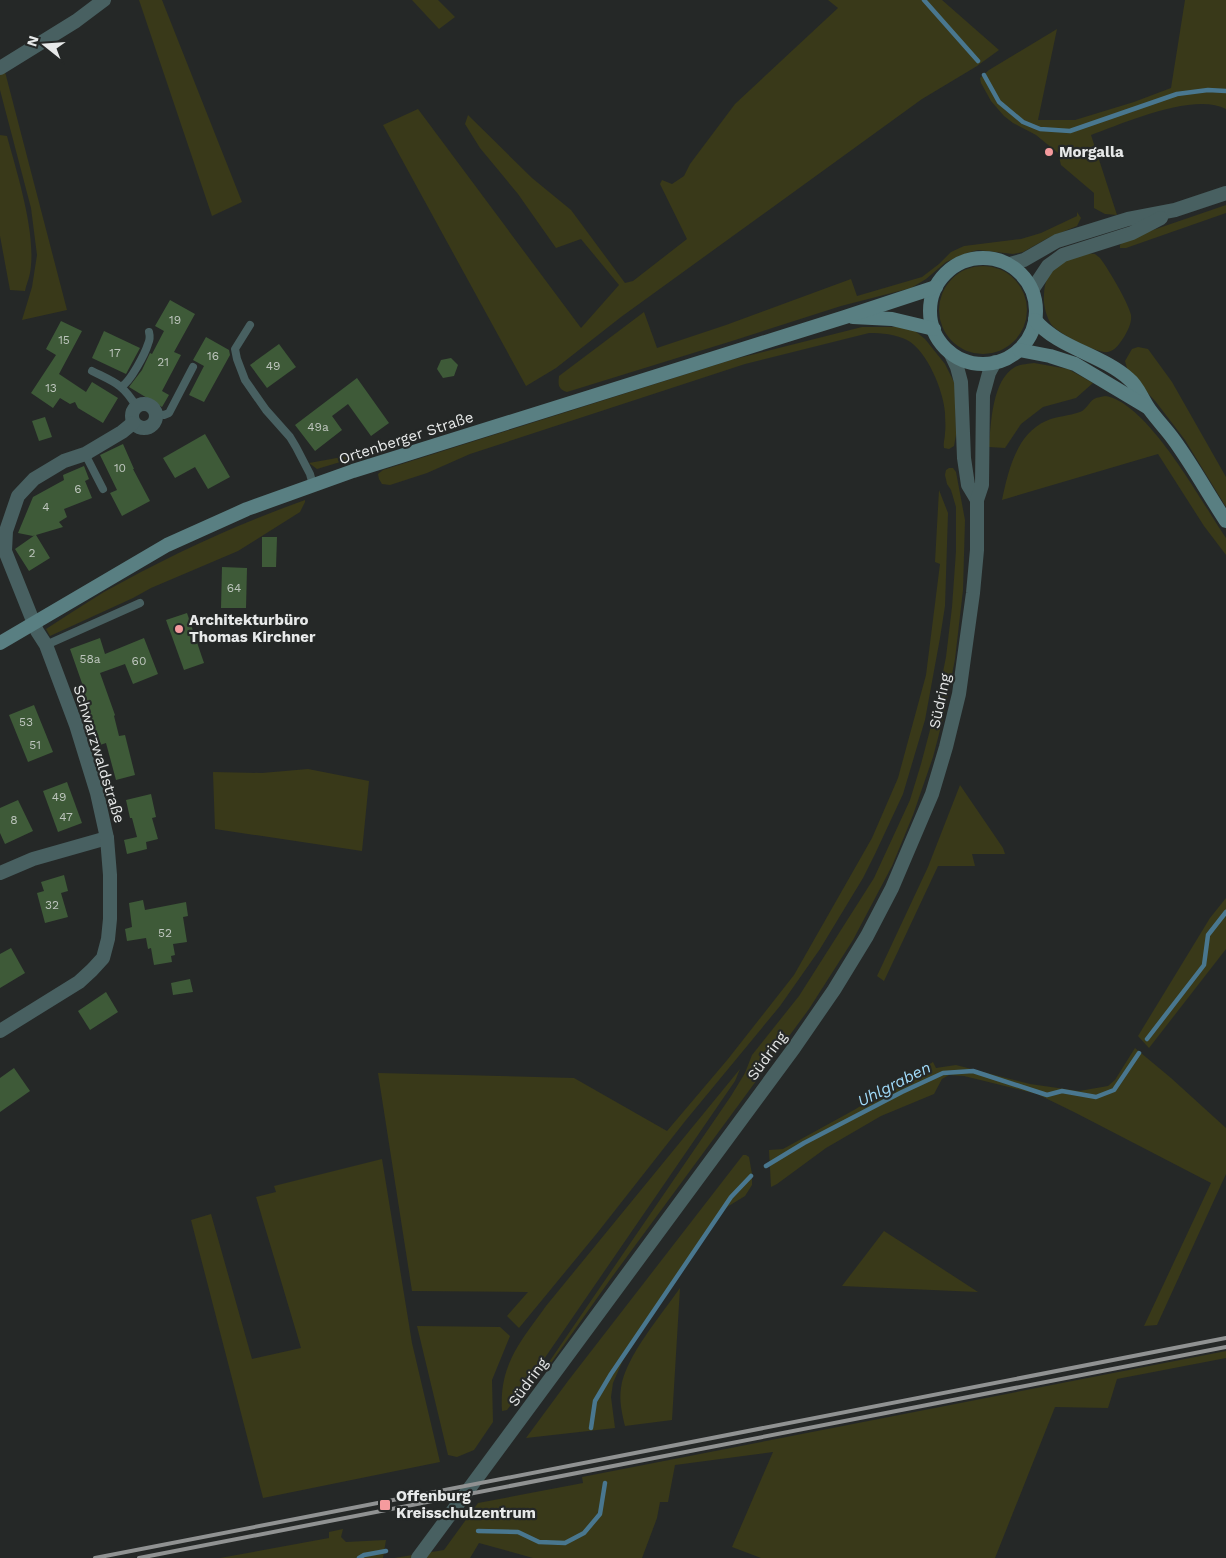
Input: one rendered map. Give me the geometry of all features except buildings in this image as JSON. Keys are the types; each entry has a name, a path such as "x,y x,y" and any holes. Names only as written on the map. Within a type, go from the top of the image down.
{"main road":[{"path":"971,258 994,258 1010,264 1023,275 1032,290 1036,306 1036,320 1028,339 1019,350 995,362 982,364 971,362 950,352 943,346 934,330 931,318 930,307 936,287 942,278 960,262 971,258"},
{"name":"Ortenberger Straße","path":"0,643 167,544 247,509 411,453 936,287"},
{"name":"Ortenberger Straße","path":"845,317 892,319 934,330"},
{"path":"1036,320 1043,330 1091,355 1134,383 1148,409 1174,440 1226,521"},
{"path":"1019,350 1050,356 1075,364 1148,409"}],"street":[{"path":"0,68 76,21 104,0"},
{"path":"1010,264 1024,260 1057,241 1128,219 1175,210 1226,192"},
{"path":"1032,290 1048,266 1063,255 1132,233 1175,210"},
{"name":"Südring","path":"950,352 961,382 964,458 968,485 977,500"},
{"name":"Südring","path":"418,1558 708,1166 829,997 867,936 892,888 932,794 959,694 973,593 977,500 982,485 983,396 989,373 995,362"},
{"path":"142,403 148,404 156,414 155,421 151,426 145,428 138,427 133,423 131,414 136,406 142,403"},
{"name":"Schwarzwaldstraße","path":"0,1031 79,982 92,970 103,958 108,939 110,919 110,875 107,838 97,794 76,725 46,645 34,622 6,551 6,531 18,496 34,479 64,461 85,454 122,432 133,423"},
{"path":"0,873 33,859 107,838"}],"lane":[{"path":"250,325 235,349 245,380 266,410 290,437 310,474 313,485"},
{"path":"122,386 128,382 148,347 149,332"},
{"path":"156,414 164,415 168,413 193,367"},
{"path":"92,371 122,386 136,406"},
{"path":"85,454 103,489"},
{"path":"46,645 140,602"}],"shaded area":[{"path":"139,0 162,0 242,202 212,216"},
{"path":"412,0 438,0 455,17 439,29"},
{"path":"828,0 942,0 999,50 977,66 922,99 621,317 556,368 526,386 383,125 418,109 581,328 619,285 581,239 556,248 518,194 480,148 465,124 468,115 532,178 571,210 625,283 633,281 687,239 660,184 662,180 672,184 684,176 690,164 735,104 838,8"},
{"path":"1185,0 1226,0 1226,109 1212,105 1196,104 1178,107 1140,117 1091,135 1117,215 1105,214 1094,208 1094,193 1061,165 1058,153 1036,135 1004,116 991,101 980,78 989,70 1057,29 1038,120 1075,120 1134,102 1171,88"},
{"path":"4,68 67,310 22,320 32,287 37,255 31,208 0,90 0,72"},
{"path":"0,135 7,136 21,186 31,241 30,273 25,291 10,290 0,236"},
{"path":"1226,205 1226,213 1126,248 1120,248 1124,240"},
{"path":"1077,212 1081,218 1077,226 1048,238 1023,252 1013,254 978,250 967,253 946,262 926,279 911,288 841,306 567,392 559,386 559,376 644,312 657,348 851,279 857,296 922,277 951,252 964,246 1021,239 1041,233 1077,216"},
{"path":"1085,253 1095,254 1100,258 1118,286 1131,315 1130,324 1124,337 1116,348 1108,352 1087,346 1055,328 1051,324 1045,310 1044,290 1050,272 1062,261"},
{"path":"983,266 1000,270 1014,279 1023,293 1027,310 1023,327 1014,341 1000,350 983,354 966,350 952,341 943,327 939,310 943,293 952,279 966,270"},
{"path":"862,327 897,327 915,331 925,339 945,364 955,384 956,435 954,446 949,449 944,448 944,404 938,383 928,362 914,345 907,340 888,334 869,333 745,364 470,454 427,473 390,485 382,484 379,479 378,474 383,470 731,360"},
{"path":"1138,347 1148,349 1172,382 1226,477 1226,507 1185,440 1156,402 1128,372 1125,361 1132,349"},
{"path":"1034,363 1068,369 1093,383 1076,398 1043,407 1021,424 1005,448 989,447 994,403 1002,382 1007,373 1015,367"},
{"path":"1105,396 1122,402 1139,416 1173,456 1226,538 1226,555 1204,526 1158,454 1002,500 1015,455 1027,435 1046,421 1080,412 1094,399"},
{"path":"359,454 360,456 317,469 309,463"},
{"path":"953,468 956,472 965,520 963,590 955,659 944,715 933,757 913,815 892,866 853,940 809,1009 549,1366 547,1365 731,1096 745,1073 752,1055 799,996 874,878 910,800 935,711 946,657 952,607 956,551 956,507 945,475 946,470"},
{"path":"939,490 948,513 945,606 925,720 903,794 863,878 820,949 780,1006 519,1328 507,1316 528,1292 412,1291 378,1073 574,1078 667,1131 728,1059 794,975 872,838 898,778 926,675 940,564 935,562"},
{"path":"305,500 300,512 238,551 151,588 50,636 46,629 104,592 153,566 202,542"},
{"path":"308,769 369,781 362,851 215,829 213,772 262,773"},
{"path":"960,785 1003,848 1005,854 972,854 975,866 938,866 884,981 877,976 928,867"},
{"path":"1226,898 1226,949 1149,1048 1138,1036 1210,918"},
{"path":"1135,1048 1226,1128 1226,1174 1157,1325 1144,1326 1211,1183 1037,1094 964,1076 949,1075 942,1079 934,1094 881,1116 826,1148 771,1187 769,1150 783,1149 854,1110 933,1062 936,1068 956,1065 1030,1084 1079,1091 1108,1086 1115,1080"},
{"path":"740,1069 735,1081 542,1362 507,1410 502,1411 504,1380 508,1367 528,1331 546,1306"},
{"path":"743,1155 749,1157 752,1185 745,1196 727,1207 679,1274 623,1360 613,1383 611,1397 615,1428 526,1438 568,1381"},
{"path":"382,1159 412,1343 440,1462 263,1498 191,1220 211,1214 252,1359 301,1348 256,1197 276,1192 274,1186"},
{"path":"884,1231 978,1292 842,1286"},
{"path":"680,1288 672,1420 625,1426 620,1397 624,1376 629,1363 645,1336"},
{"path":"417,1326 500,1327 510,1336 492,1380 493,1422 474,1450 457,1457 448,1455"},
{"path":"1226,1351 1226,1358 1117,1379 1108,1408 1055,1407 995,1558 761,1558 732,1547 773,1452 675,1465 668,1502 660,1502 657,1518 642,1558 533,1558 479,1543 470,1558 394,1558 444,1550 478,1503 583,1483 582,1477"},
{"path":"343,1529 341,1537 346,1542 386,1540 383,1558 220,1558 329,1538 329,1532"}],"waterway":[{"path":"924,0 978,61"},
{"path":"984,75 999,102 1023,122 1040,129 1070,131 1177,94 1208,90 1226,91"},
{"name":"Uhlgraben","path":"1147,1039 1204,965 1208,935 1226,912"},
{"name":"Uhlgraben","path":"766,1166 804,1143 943,1073 973,1071 1047,1095 1062,1091 1096,1097 1114,1090 1139,1053"},
{"name":"Uhlgraben","path":"591,1428 595,1401 611,1374 731,1197 751,1176"},
{"name":"Uhlgraben","path":"478,1531 518,1532 539,1542 565,1543 584,1533 600,1514 605,1483"},
{"name":"Uhlgraben","path":"359,1558 364,1555 386,1551"}],"railway":[{"path":"95,1558 1226,1338"},
{"path":"139,1558 1226,1347"}],"place":[{"name":"Morgalla","path":"1049,152"},
{"name":"Architekturbüro Thomas Kirchner","path":"179,629"},
{"name":"Offenburg Kreisschulzentrum","path":"385,1505"}]}
